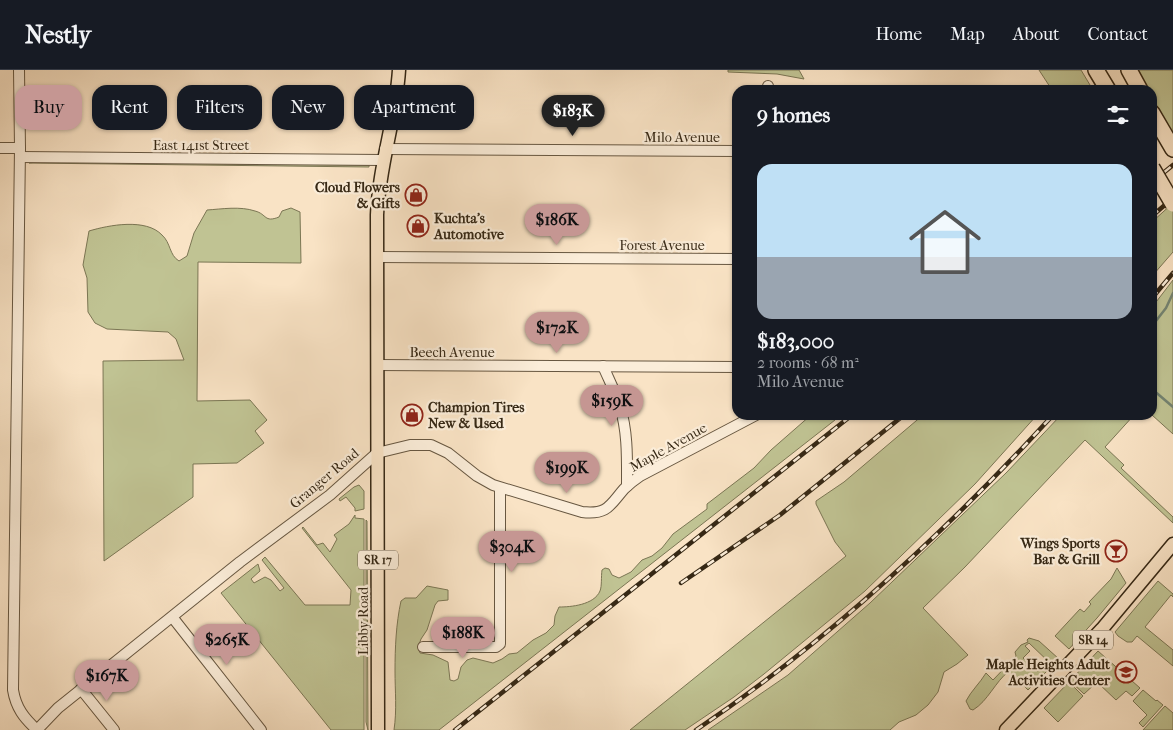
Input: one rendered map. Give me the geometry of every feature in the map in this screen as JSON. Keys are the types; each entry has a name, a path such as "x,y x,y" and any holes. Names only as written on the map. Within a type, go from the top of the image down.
{"highway":[{"path":"1096,70 1105,85"},
{"path":"1128,70 1137,85"},
{"path":"1157,122 1173,149"},
{"path":"1157,177 1173,204"}],"main road":[{"name":"Granger Road","path":"377,452 378,206 384,154 395,104 399,70"},
{"name":"Libby Road","path":"377,452 378,730"},
{"name":"SR 14","path":"1006,730 1102,629 1173,544"}],"street":[{"path":"19,70 20,153 13,690 20,711 37,730"},
{"name":"East 141st Street","path":"0,148 20,153 384,154"},
{"name":"Milo Avenue","path":"384,154 732,151"},
{"name":"Forest Avenue","path":"377,257 732,260"},
{"name":"Beech Avenue","path":"377,365 732,367"},
{"path":"603,366 618,398 623,418 626,440 627,486"},
{"name":"Maple Avenue","path":"377,452 410,444 431,445 448,453 476,476 500,489 577,510 594,512 610,507 627,486 650,470 746,420"},
{"name":"Granger Road","path":"37,730 81,689 173,618 244,559 330,495 377,452"},
{"path":"423,647 496,647 501,642 500,489"},
{"path":"173,618 261,730"},
{"path":"81,689 114,730"}],"green space":[{"path":"728,70 799,70 804,79 777,74 728,72"},
{"path":"1039,70 1081,70 1090,85 1049,85"},
{"path":"1129,70 1173,70 1173,150 1157,120 1157,85 1137,85"},
{"path":"29,163 369,165 369,167"},
{"path":"1173,203 1173,252 1157,270 1157,217"},
{"path":"291,208 300,212 301,263 198,262 197,401 250,400 267,420 255,431 264,443 237,463 193,464 193,497 104,561 103,361 184,360 176,339 168,332 107,329 95,323 88,312 87,278 83,265 89,231 127,224 147,226 165,238 173,256 179,261 187,256 194,233 207,210 249,209 259,212 268,219 274,219 279,217 282,211"},
{"path":"1173,280 1173,434 1157,420 1157,301"},
{"path":"805,420 835,420 439,730 394,730 398,618 401,601 405,598 416,598 427,586 448,590 448,600 438,601 435,605 427,630 418,647 420,653 433,655 448,662 450,680 454,681 458,679 461,667 467,660 473,658 493,663 509,654 517,653 533,640 546,633 554,625 559,607 582,604 593,599 601,589 602,570 605,568 609,569 612,575 619,578 631,572 642,560 652,556 662,548 673,534 707,509 707,504 754,468 771,450"},
{"path":"917,420 1033,420 975,484 865,591 764,674 685,730 630,730 846,556 835,542 816,504 816,501 844,482"},
{"path":"1056,420 1129,420 1105,447 1124,465 1121,468 1173,517 1173,523 1085,440 965,567 923,608 968,655 944,672 938,692 928,705 916,715 899,722 890,730 708,730 788,675 870,603 1006,473"},
{"path":"359,485 364,491 364,509 355,511 355,508 346,497 340,501 339,499"},
{"path":"355,515 355,518 364,519 364,730 331,730 221,593 258,564 260,571 251,579 254,583 265,577 271,580 280,591 284,588 262,560 265,557 305,605 350,605 351,590 302,528 317,545 323,543 330,552 337,539 334,535 349,524"},
{"path":"367,521 368,730 366,722"},
{"path":"1117,568 1126,583 1069,649 1055,636 1080,609 1084,612 1091,604 1089,602 1111,579"},
{"path":"1158,581 1173,594 1173,597 1171,595 1145,627 1173,650 1173,666 1137,636 1132,642 1127,642 1115,632"},
{"path":"1029,638 1039,641 1059,659 1052,665 1029,643 1025,646 1030,651 1023,658 1035,670 1038,671 1045,664 1049,669 1028,690 1009,671 983,702 973,710 970,709 966,701 986,673 993,680 1016,656 1015,652 1021,645 1028,642"},
{"path":"1098,651 1140,688 1132,696 1126,691 1116,700 1097,682 1084,694 1070,681"},
{"path":"1069,682 1083,696 1058,722 1044,708"},
{"path":"1143,690 1163,705 1143,727 1139,723 1147,715 1133,701"},
{"path":"1165,706 1173,713 1173,730 1143,730"}],"waterway":[{"path":"1157,320 1166,308 1173,293"},
{"path":"1157,393 1173,407"}],"railway":[{"path":"1157,178 1173,165"},
{"path":"1157,212 1173,198"},
{"path":"1157,292 1173,273"},
{"path":"455,730 846,420"},
{"path":"681,583 780,515 898,420"},
{"path":"696,730 792,660 884,583 971,501 1048,420"}],"place":[{"name":"Cloud Flowers & Gifts","path":"416,195"},
{"name":"Kuchta’s Automotive","path":"418,226"},
{"name":"Champion Tires New & Used","path":"412,415"},
{"name":"Wings Sports Bar & Grill","path":"1116,551"},
{"name":"Maple Heights Adult Activities Center","path":"1126,672"}]}
